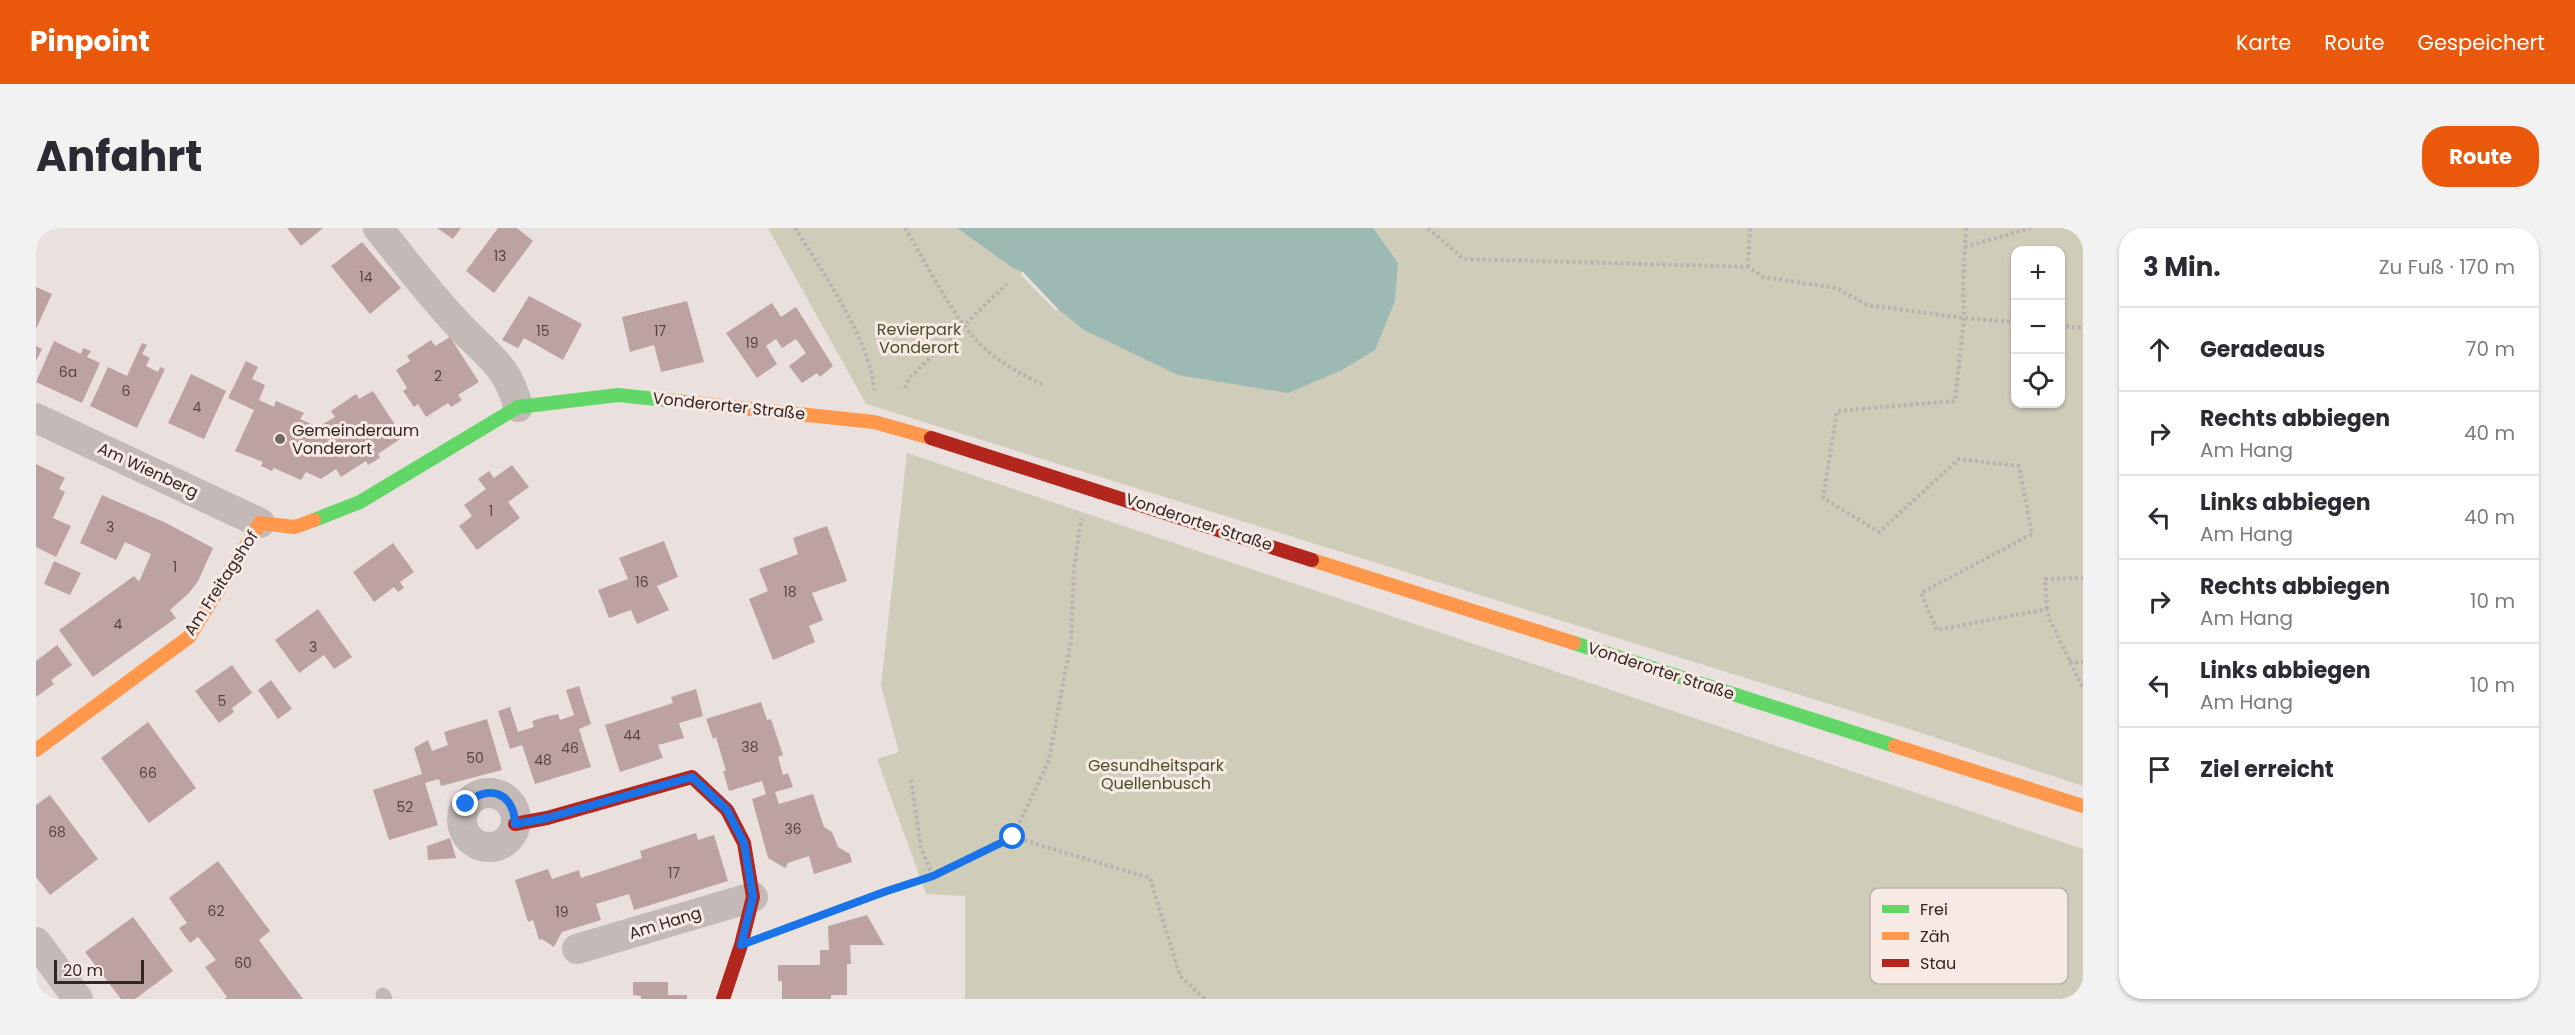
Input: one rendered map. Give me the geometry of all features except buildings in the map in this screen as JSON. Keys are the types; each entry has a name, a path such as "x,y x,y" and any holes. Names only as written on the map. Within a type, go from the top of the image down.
{"street":[{"path":"378,228 455,321 501,368 513,387 518,407"},
{"name":"Vonderorter Straße","path":"518,407 618,394 874,422 970,449 1071,483 1085,485 2083,806"},
{"name":"Am Freitagshof","path":"36,750 189,637 260,523 295,527 360,502 518,407"},
{"name":"Am Wienberg","path":"36,418 260,523"},
{"path":"515,824 547,818 692,777 727,810 744,843 753,897 741,945 723,999"},
{"name":"Am Hang","path":"577,949 753,897"},
{"path":"36,942 78,999"}],"path":[{"path":"795,228 853,326 868,357 874,387 874,422"},
{"path":"905,228 964,327 982,347 1009,367 1046,386"},
{"path":"1428,228 1464,259 1749,267 1763,277 1837,288 1867,305 2011,322"},
{"path":"1749,267 1750,228"},
{"path":"1966,228 1964,318 1955,400 1837,411 1823,498 1879,532 1959,459 2019,466 2032,534 1921,593 1937,630 2047,609"},
{"path":"1965,248 2031,228"},
{"path":"905,388 909,378 1007,284"},
{"path":"2065,326 2083,328"},
{"path":"741,945 933,876 1013,837 1049,760 1071,641 1074,569 1085,485"},
{"path":"2083,578 2045,579 2049,618 2083,688"},
{"path":"2069,662 2083,662"},
{"path":"911,780 921,848 933,876"},
{"path":"1013,837 1150,878 1180,976 1205,999"}],"green space":[{"name":"Revierpark Vonderort","path":"768,228 2083,228 2083,786 1906,728 866,404"},
{"name":"Gesundheitspark Quellenbusch","path":"907,453 2083,849 2083,999 965,999 965,896 926,894 877,759 899,752 881,686"}],"water":[{"path":"957,228 1373,228 1398,263 1395,301 1375,350 1342,370 1288,393 1178,375 1084,330 1058,309 1023,272 1013,268"}],"pier":[{"path":"1023,272 1058,309 1056,311 1020,274"}],"traffic: fast":[{"path":"314,520 360,502 518,407 618,395 676,401"},
{"path":"1574,643 1895,746"}],"traffic: slow":[{"path":"676,401 874,422 931,438"},
{"path":"36,750 189,637 260,523 295,527 314,520"},
{"path":"1312,560 1574,643"},
{"path":"1895,746 2083,806"}],"traffic: jam":[{"path":"931,438 1312,560"},
{"path":"515,824 547,818 692,777 727,810 744,843 753,897 741,945 723,999"}],"place":[{"name":"Gemeinderaum Vonderort","path":"280,439"}],"route":[{"path":"466,804 476,795 487,792 499,794 509,801 515,812 515,824 547,818 692,777 727,810 744,843 753,897 741,945 933,876 1013,837"}]}
